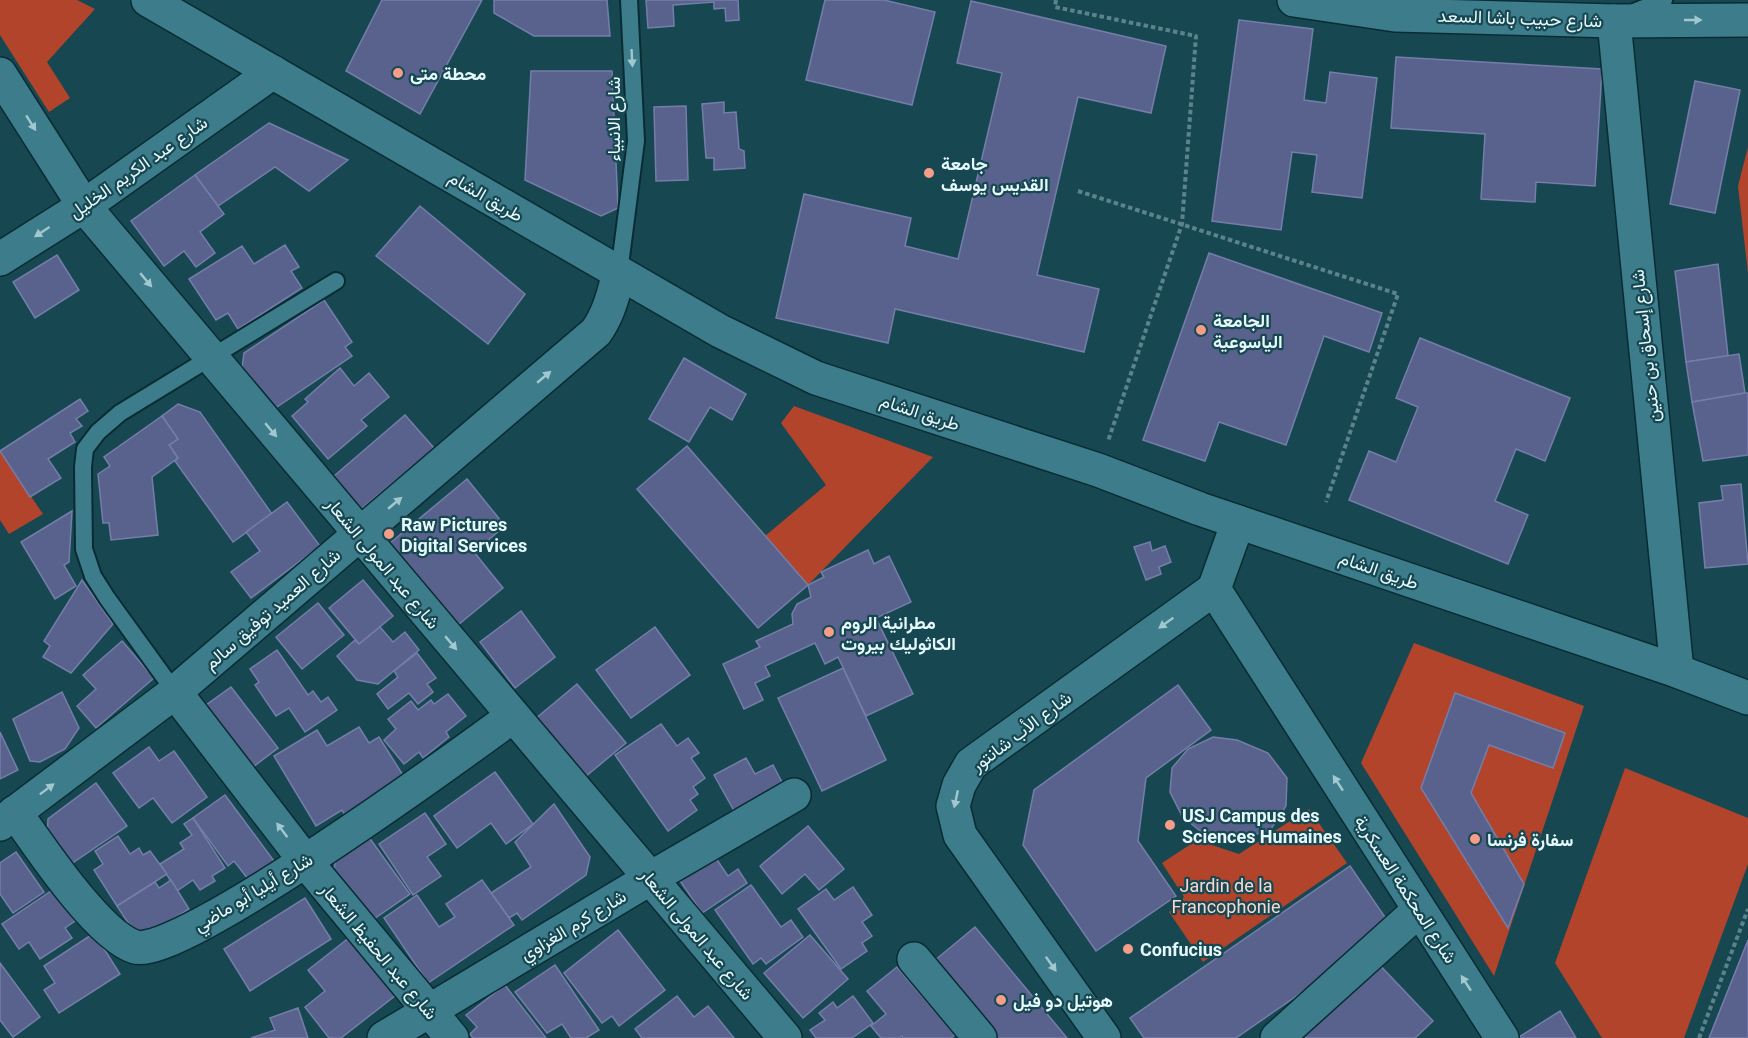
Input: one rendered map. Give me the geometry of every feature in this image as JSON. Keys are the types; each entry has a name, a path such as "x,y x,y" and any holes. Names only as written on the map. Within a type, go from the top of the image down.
{"street":[{"name":"طريق الشام","path":"148,0 720,332 816,378 1098,470 1238,522 1677,671 1748,698"},
{"name":"شارع حبيب باشا السعد","path":"1294,0 1614,21 1748,20"},
{"name":"شارع إسحاق بن حنين","path":"1614,21 1677,671"},
{"name":"شارع عبد الكريم الخليل","path":"0,259 84,206 273,72"},
{"name":"شارع عبد المولى الشعار","path":"0,74 84,206 785,1038"},
{"name":"شارع العميد توفيق سالم","path":"8,818 175,692 596,332 605,320 611,305 618,273"},
{"path":"1214,589 1238,522"},
{"name":"شارع المحكمة العسكرية","path":"1214,589 1419,910 1496,1036"},
{"name":"شارع الأب شانتور","path":"1100,1037 960,834 953,806 959,785 971,764 1214,589"},
{"name":"شارع عبد الحفيظ الشعار","path":"175,692 306,862 452,1038"},
{"name":"شارع أيليا أبو ماضي","path":"8,818 107,928 126,943 138,948 150,947 179,936 306,862 410,792 513,716"},
{"name":"شارع كرم الغزاوي","path":"384,1038 794,795"},
{"path":"1277,1038 1419,910"},
{"path":"914,959 980,1038"}],"lane":[{"name":"شارع الانبياء","path":"618,273 636,141 629,0"},
{"path":"1614,21 1664,0"},
{"path":"175,692 93,576 84,549 83,467 85,449 98,432 120,413 336,280"}],"path":[{"path":"1056,0 1055,7 1196,36 1182,224 1098,470"},
{"path":"1078,191 1398,294 1326,502"},
{"path":"1699,1038 1748,909"}],"green space":[{"path":"0,0 77,0 95,9 47,62 70,98 49,112 0,35"},
{"path":"1748,147 1748,273 1738,186"},
{"path":"794,406 933,457 808,585 765,536 826,485 781,423"},
{"path":"0,451 43,514 9,534 0,520"},
{"path":"1414,643 1584,706 1494,976 1361,763"},
{"path":"1625,768 1748,818 1748,864 1684,1038 1602,1038 1555,963"},
{"name":"Jardin de la Francophonie","path":"1309,809 1347,863 1203,962 1169,912 1184,897 1162,863 1197,840 1239,854"}],"building":[{"path":"382,0 482,0 420,114 346,71"},
{"path":"494,0 607,0 610,36 534,36 494,13"},
{"path":"646,0 738,0 739,20 726,21 725,8 714,9 714,2 673,5 674,26 648,28"},
{"path":"825,0 884,0 935,12 912,105 806,80"},
{"path":"971,1 1166,46 1151,113 1078,97 1037,275 1099,289 1084,352 895,309 888,343 776,318 804,194 911,218 905,246 958,259 1002,73 957,63"},
{"path":"1239,20 1313,29 1304,100 1326,103 1330,72 1377,78 1362,198 1312,192 1317,155 1292,152 1281,230 1212,221"},
{"path":"1396,57 1602,69 1595,186 1536,182 1535,202 1481,199 1485,134 1391,128"},
{"path":"531,71 612,71 618,208 601,216 525,180"},
{"path":"1695,81 1740,90 1715,213 1670,204"},
{"path":"724,102 724,113 736,112 739,149 744,151 745,168 714,170 714,158 706,158 702,104"},
{"path":"686,106 688,180 656,181 654,107"},
{"path":"269,123 348,160 309,191 275,167 218,206 195,175"},
{"path":"195,175 224,214 200,232 215,253 196,267 184,251 164,266 131,221"},
{"path":"420,206 525,294 488,344 376,256"},
{"path":"285,245 299,267 291,271 302,288 238,329 228,313 216,320 189,279 242,246 254,264"},
{"path":"1209,253 1382,313 1369,352 1324,336 1286,445 1219,422 1205,461 1143,440"},
{"path":"57,255 79,290 35,318 13,282"},
{"path":"1718,264 1728,356 1686,362 1675,271"},
{"path":"324,300 352,342 345,347 352,356 271,411 242,368 244,353"},
{"path":"1420,338 1570,398 1545,461 1516,449 1495,501 1528,515 1508,564 1349,500 1369,451 1396,462 1418,407 1396,398"},
{"path":"1739,354 1745,393 1692,402 1686,362"},
{"path":"684,358 746,394 732,420 710,407 689,442 649,419"},
{"path":"340,368 354,386 369,373 389,397 361,420 367,426 328,459 292,416 308,402 305,399"},
{"path":"1748,393 1748,455 1703,461 1692,402"},
{"path":"80,399 88,411 76,419 82,426 70,433 75,442 48,459 61,478 30,497 0,451"},
{"path":"178,404 200,412 272,514 233,542 175,461 178,458 169,445 178,439 162,416"},
{"path":"405,415 434,448 361,509 334,476"},
{"path":"162,416 178,439 169,445 178,458 152,477 158,535 111,540 109,523 103,523 98,474 110,466 104,457"},
{"path":"687,446 808,585 758,628 637,489"},
{"path":"467,479 505,526 474,552 503,588 458,625 390,543"},
{"path":"1741,484 1748,564 1705,568 1699,503 1723,500 1721,486"},
{"path":"287,502 320,546 251,598 231,572 260,551 246,532"},
{"path":"72,511 69,562 64,565 76,586 55,599 21,542"},
{"path":"1150,542 1152,551 1165,546 1171,562 1159,567 1161,574 1146,580 1134,547"},
{"name":"مطرانية الروم الكاثوليك بيروت","path":"868,550 874,564 889,556 911,602 876,618 913,694 866,716 838,657 825,664 815,643 765,666 770,676 755,683 763,700 744,709 723,664 760,647 756,641 793,624 792,614 797,604 811,597 808,585 824,577 821,572"},
{"path":"82,580 113,624 71,673 43,657 50,646 44,641"},
{"path":"363,580 393,616 359,644 329,608"},
{"path":"318,603 344,635 302,669 276,637"},
{"path":"521,611 555,657 515,688 480,642"},
{"path":"380,627 393,642 405,632 419,650 378,684 357,680 337,656 355,640 359,644"},
{"path":"655,627 690,675 631,718 596,670"},
{"path":"122,641 154,678 96,728 77,706 96,689 83,675"},
{"path":"277,650 308,695 313,691 321,702 328,697 337,710 305,732 289,708 276,716 255,685 259,682 250,669"},
{"path":"417,653 436,678 427,684 433,692 418,704 409,693 388,709 377,694 398,677 394,671"},
{"path":"843,668 886,760 822,791 778,698"},
{"path":"577,684 626,743 585,777 535,719"},
{"path":"1178,685 1211,730 1146,778 1138,841 1176,896 1096,951 1023,845 1034,790"},
{"path":"231,687 278,748 249,770 202,708"},
{"path":"62,692 79,728 65,749 40,762 30,761 13,719"},
{"name":"سفارة فرنسا","path":"1455,693 1565,733 1553,768 1489,745 1471,793 1524,884 1508,928 1421,788"},
{"path":"448,694 466,716 446,732 449,737 423,758 419,752 404,764 384,740 396,729 388,719 411,701 418,710 431,700 434,704"},
{"path":"661,724 677,746 688,738 699,753 691,758 705,778 693,787 698,794 690,800 697,810 668,831 615,755"},
{"path":"359,727 369,743 379,737 406,780 346,817 342,810 316,826 274,756 317,730 327,746"},
{"path":"0,732 18,770 0,779"},
{"path":"1213,737 1237,740 1268,753 1287,778 1286,806 1271,829 1238,841 1205,835 1182,816 1170,792 1172,768 1188,749"},
{"path":"149,747 159,761 174,751 207,797 172,823 153,798 139,808 113,773"},
{"path":"746,758 755,774 773,765 786,790 737,816 714,775"},
{"path":"495,772 533,824 506,844 491,823 457,848 434,816"},
{"path":"96,783 127,826 68,866 47,839 48,819"},
{"path":"225,795 274,861 248,879 234,861 228,866 193,818"},
{"path":"554,804 590,857 586,875 522,920 517,913 509,918 491,893 531,867 515,842"},
{"path":"425,813 446,844 427,857 441,876 413,895 379,844"},
{"path":"193,818 225,868 212,876 215,881 200,890 193,880 177,891 160,864 184,849 180,843 192,835 184,824"},
{"path":"808,826 844,869 819,890 805,874 782,894 760,866"},
{"path":"118,836 130,854 139,848 143,855 150,851 167,874 117,906 94,870 103,864 95,851"},
{"path":"368,836 410,894 368,923 333,873 336,859"},
{"path":"711,851 728,876 738,869 747,883 702,913 676,875"},
{"path":"16,852 44,892 13,913 0,894 0,863"},
{"path":"1350,866 1393,929 1236,1038 1144,1038 1130,1018"},
{"path":"171,880 189,909 140,941 117,906 155,882 159,888"},
{"path":"482,880 514,925 428,983 384,918 417,895 439,927 455,917 446,904"},
{"path":"60,885 81,917 65,928 72,938 40,959 29,942 19,949 2,924"},
{"path":"751,885 781,927 791,920 803,937 766,964 761,958 753,964 715,910"},
{"path":"853,887 872,915 862,922 872,936 862,943 867,951 841,969 798,909 826,889 834,900"},
{"path":"305,898 331,939 250,991 224,949"},
{"name":"هوتيل دو فيل","path":"975,927 1067,1038 998,1038 934,961"},
{"path":"618,930 665,990 619,1026 612,1016 602,1023 564,973"},
{"path":"94,933 120,974 59,1013 44,990 55,983 44,966"},
{"path":"810,935 848,979 803,1018 764,973"},
{"path":"350,937 396,995 341,1038 329,1038 305,1007 325,991 308,970"},
{"path":"1748,940 1748,1038 1709,1038"},
{"path":"1372,957 1433,1021 1415,1038 1306,1038 1297,1028"},
{"path":"0,963 40,1017 13,1037 0,1020"},
{"path":"555,965 599,1030 586,1038 571,1038 562,1024 547,1033 515,992"},
{"path":"897,967 955,1035 951,1038 903,1038 902,1036 881,1038 871,1026 886,1014 867,991"},
{"path":"505,985 546,1038 473,1038 470,1034 477,1027 466,1015"},
{"path":"677,996 694,1017 708,1006 734,1038 642,1038 635,1029"},
{"path":"853,996 873,1023 852,1038 816,1038 810,1030 825,1020 819,1013 833,1002 837,1008"},
{"path":"298,1008 308,1038 251,1038 275,1030 270,1018"},
{"path":"1560,1011 1576,1038 1519,1038 1519,1037"}],"place":[{"name":"محطة متى","path":"398,73"},
{"name":"جامعة القديس يوسف","path":"929,173"},
{"name":"الجامعة الياسوعية","path":"1201,330"},
{"name":"Raw Pictures Digital Services","path":"389,534"},
{"name":"مطرانية الروم الكاثوليك بيروت","path":"829,632"},
{"name":"USJ Campus des Sciences Humaines","path":"1170,825"},
{"name":"سفارة فرنسا","path":"1475,839"},
{"name":"Confucius","path":"1128,949"},
{"name":"هوتيل دو فيل","path":"1001,1000"}]}
